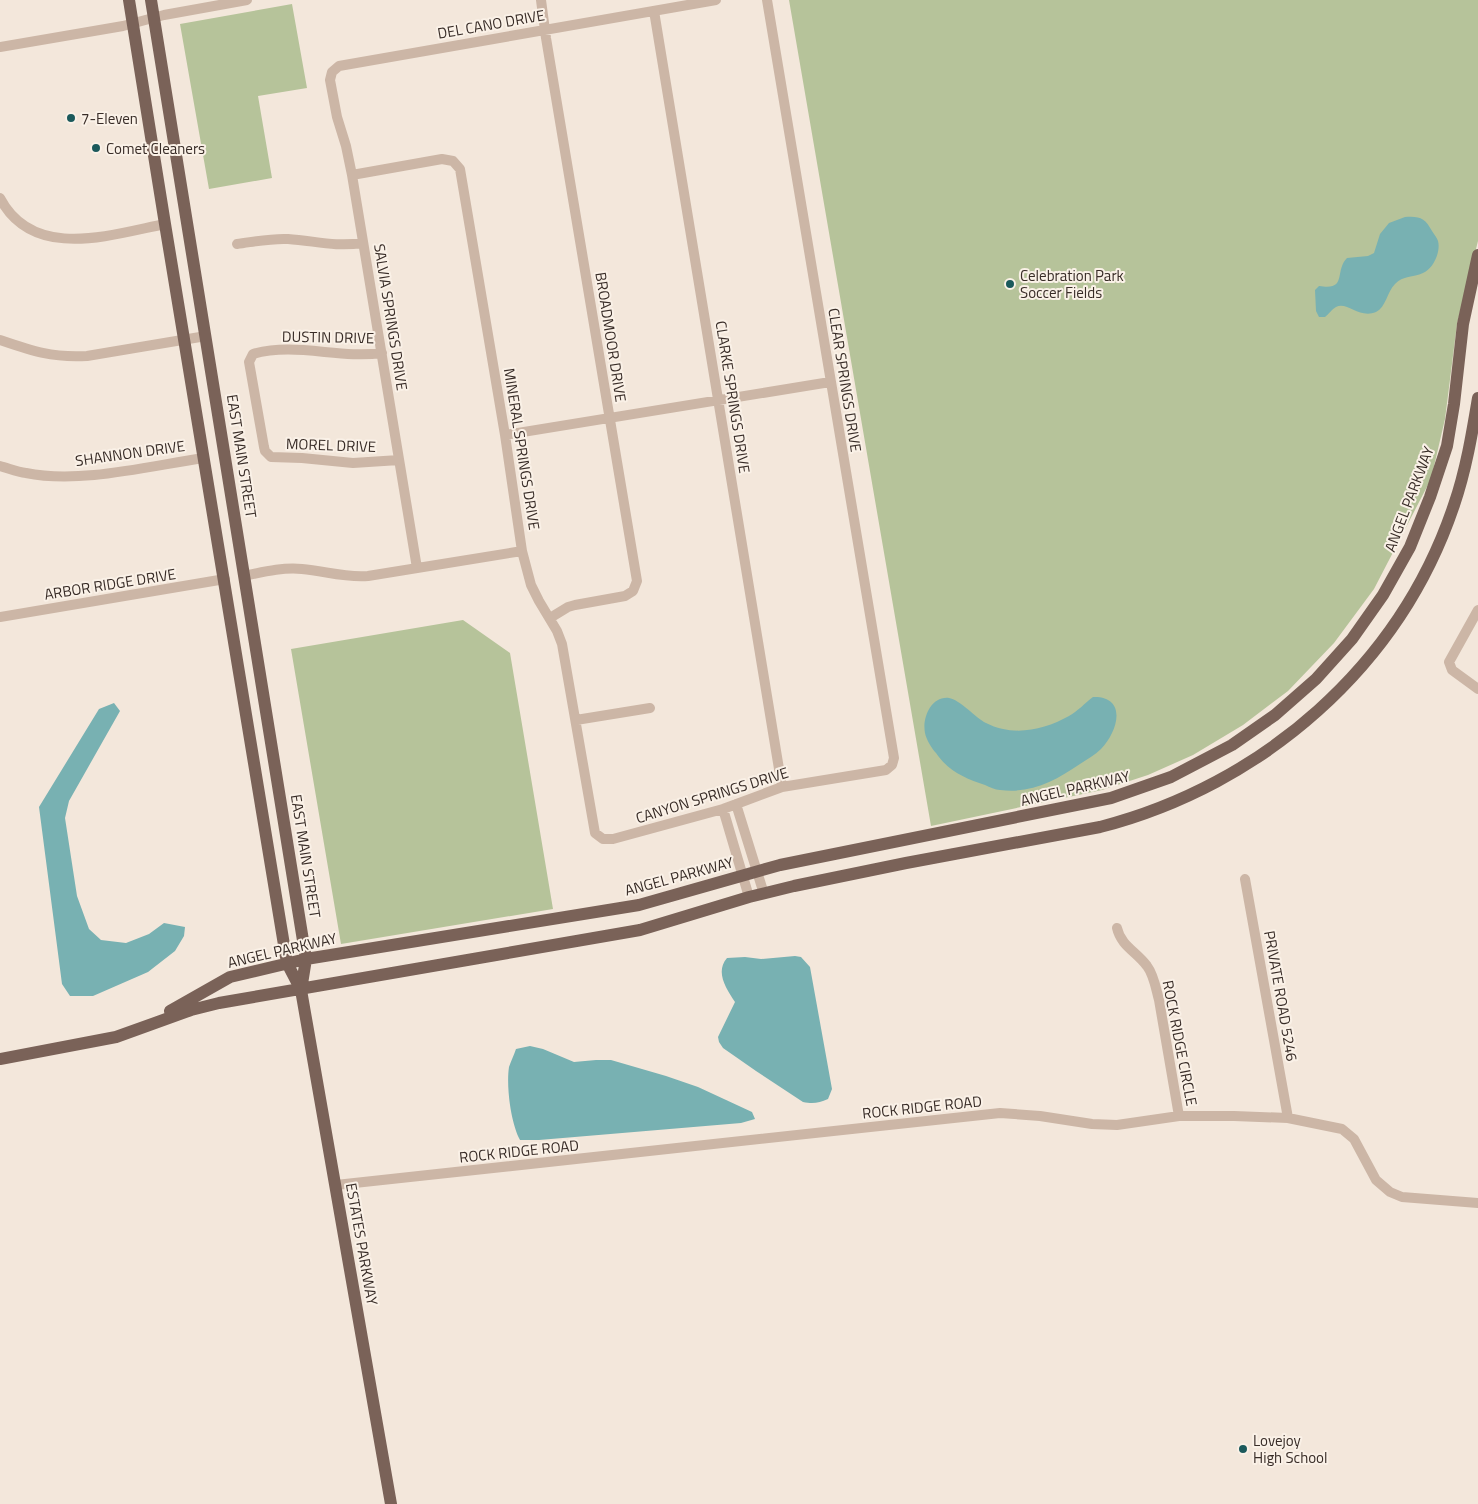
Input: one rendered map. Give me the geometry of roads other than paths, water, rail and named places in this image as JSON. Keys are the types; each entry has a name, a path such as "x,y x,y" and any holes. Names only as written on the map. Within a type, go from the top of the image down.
{"main road":[{"path":"130,0 165,224 288,963 301,990"},
{"name":"EAST MAIN STREET","path":"151,0 306,959 301,990"},
{"name":"ANGEL PARKWAY","path":"137,1030 230,977 306,959 639,905 757,871 842,851 1111,798 1171,777 1232,746 1276,715 1316,679 1352,639 1383,595 1410,547 1430,497 1447,446 1456,394 1463,324 1478,255"},
{"path":"0,1059 116,1037 191,1010 219,1003 640,930 749,897 906,863 1128,820 1201,790 1250,764 1295,731 1337,694 1374,652 1406,606 1433,557 1454,506 1469,452 1478,397 1456,394"},
{"path":"225,579 244,576"},
{"path":"256,772 261,772 267,778 274,807 288,848"},
{"name":"ESTATES PARKWAY","path":"301,990 391,1504"}],"street":[{"path":"0,47 134,24 154,18 247,0"},
{"name":"BROADMOOR DRIVE","path":"541,0 636,576 636,586 630,594 568,607 550,618"},
{"name":"DEL CANO DRIVE","path":"332,72 339,66 716,0"},
{"name":"CLEAR SPRINGS DRIVE","path":"767,0 894,758 892,765"},
{"name":"CLARKE SPRINGS DRIVE","path":"654,11 782,787"},
{"name":"SALVIA SPRINGS DRIVE","path":"332,72 330,80 333,99 352,175 417,568"},
{"name":"MINERAL SPRINGS DRIVE","path":"352,175 442,159 453,161 460,169 505,435 522,551 531,584 557,631 564,652 593,829 599,837"},
{"path":"0,198 5,207 18,221 42,235 59,239 100,236 165,224"},
{"path":"237,244 286,238 322,244 363,242"},
{"path":"0,340 35,352 67,358 206,336"},
{"name":"DUSTIN DRIVE","path":"249,362 253,354 279,350 355,355 382,353"},
{"name":"MOREL DRIVE","path":"249,362 264,447 271,457 353,463 400,460"},
{"path":"505,435 830,382"},
{"name":"SHANNON DRIVE","path":"0,466 25,473 66,477 92,476 204,458"},
{"path":"244,576 301,568 356,577 522,551"},
{"name":"ARBOR RIDGE DRIVE","path":"0,617 225,579"},
{"path":"1478,610 1449,659 1449,665 1452,670 1478,688"},
{"path":"576,720 650,708"},
{"name":"CANYON SPRINGS DRIVE","path":"599,837 608,840 635,834 723,809 782,787 886,770 892,765"},
{"path":"736,804 764,894"},
{"path":"723,809 749,897"},
{"name":"PRIVATE ROAD 5246","path":"1245,878 1288,1118"},
{"name":"ROCK RIDGE CIRCLE","path":"1118,928 1122,941 1148,966 1154,983 1159,1000 1179,1116"},
{"name":"ROCK RIDGE ROAD","path":"336,1186 1000,1113 1040,1116 1092,1124 1117,1125 1179,1116 1234,1116 1288,1118 1342,1129 1354,1139 1376,1180 1390,1192 1402,1197 1478,1203"}],"water":[{"path":"1405,217 1422,219 1438,240 1437,255 1430,268 1416,276 1398,281 1392,287 1382,307 1376,312 1364,313 1340,306 1325,317 1319,317 1316,311 1315,290 1319,286 1334,286 1339,279 1343,263 1347,258 1368,256 1374,253 1380,234 1389,223"},
{"path":"1093,697 1104,698 1111,702 1115,709 1115,725 1107,742 1096,753 1071,770 1052,781 1032,788 1011,791 998,790 964,777 946,765 929,744 925,733 925,721 929,709 943,698 953,699 986,723 1007,730 1018,731 1039,728 1059,721 1072,714"},
{"path":"114,703 120,711 69,801 65,818 77,896 89,929 101,940 126,943 149,934 164,923 185,927 184,936 175,951 148,972 93,996 70,996 62,984 39,807 99,709"},
{"path":"745,957 761,959 801,957 810,967 832,1089 828,1099 816,1103 803,1102 756,1071 723,1048 718,1037 735,1002 723,980 722,969 727,958"},
{"path":"530,1046 543,1049 574,1062 611,1060 666,1076 698,1087 752,1112 755,1119 741,1123 520,1140 510,1105 508,1075 516,1049"}],"place":[{"name":"7-Eleven","path":"71,118"},
{"name":"Comet Cleaners","path":"96,148"},
{"name":"Celebration Park Soccer Fields","path":"1010,284"},
{"name":"Lovejoy High School","path":"1243,1449"}]}
